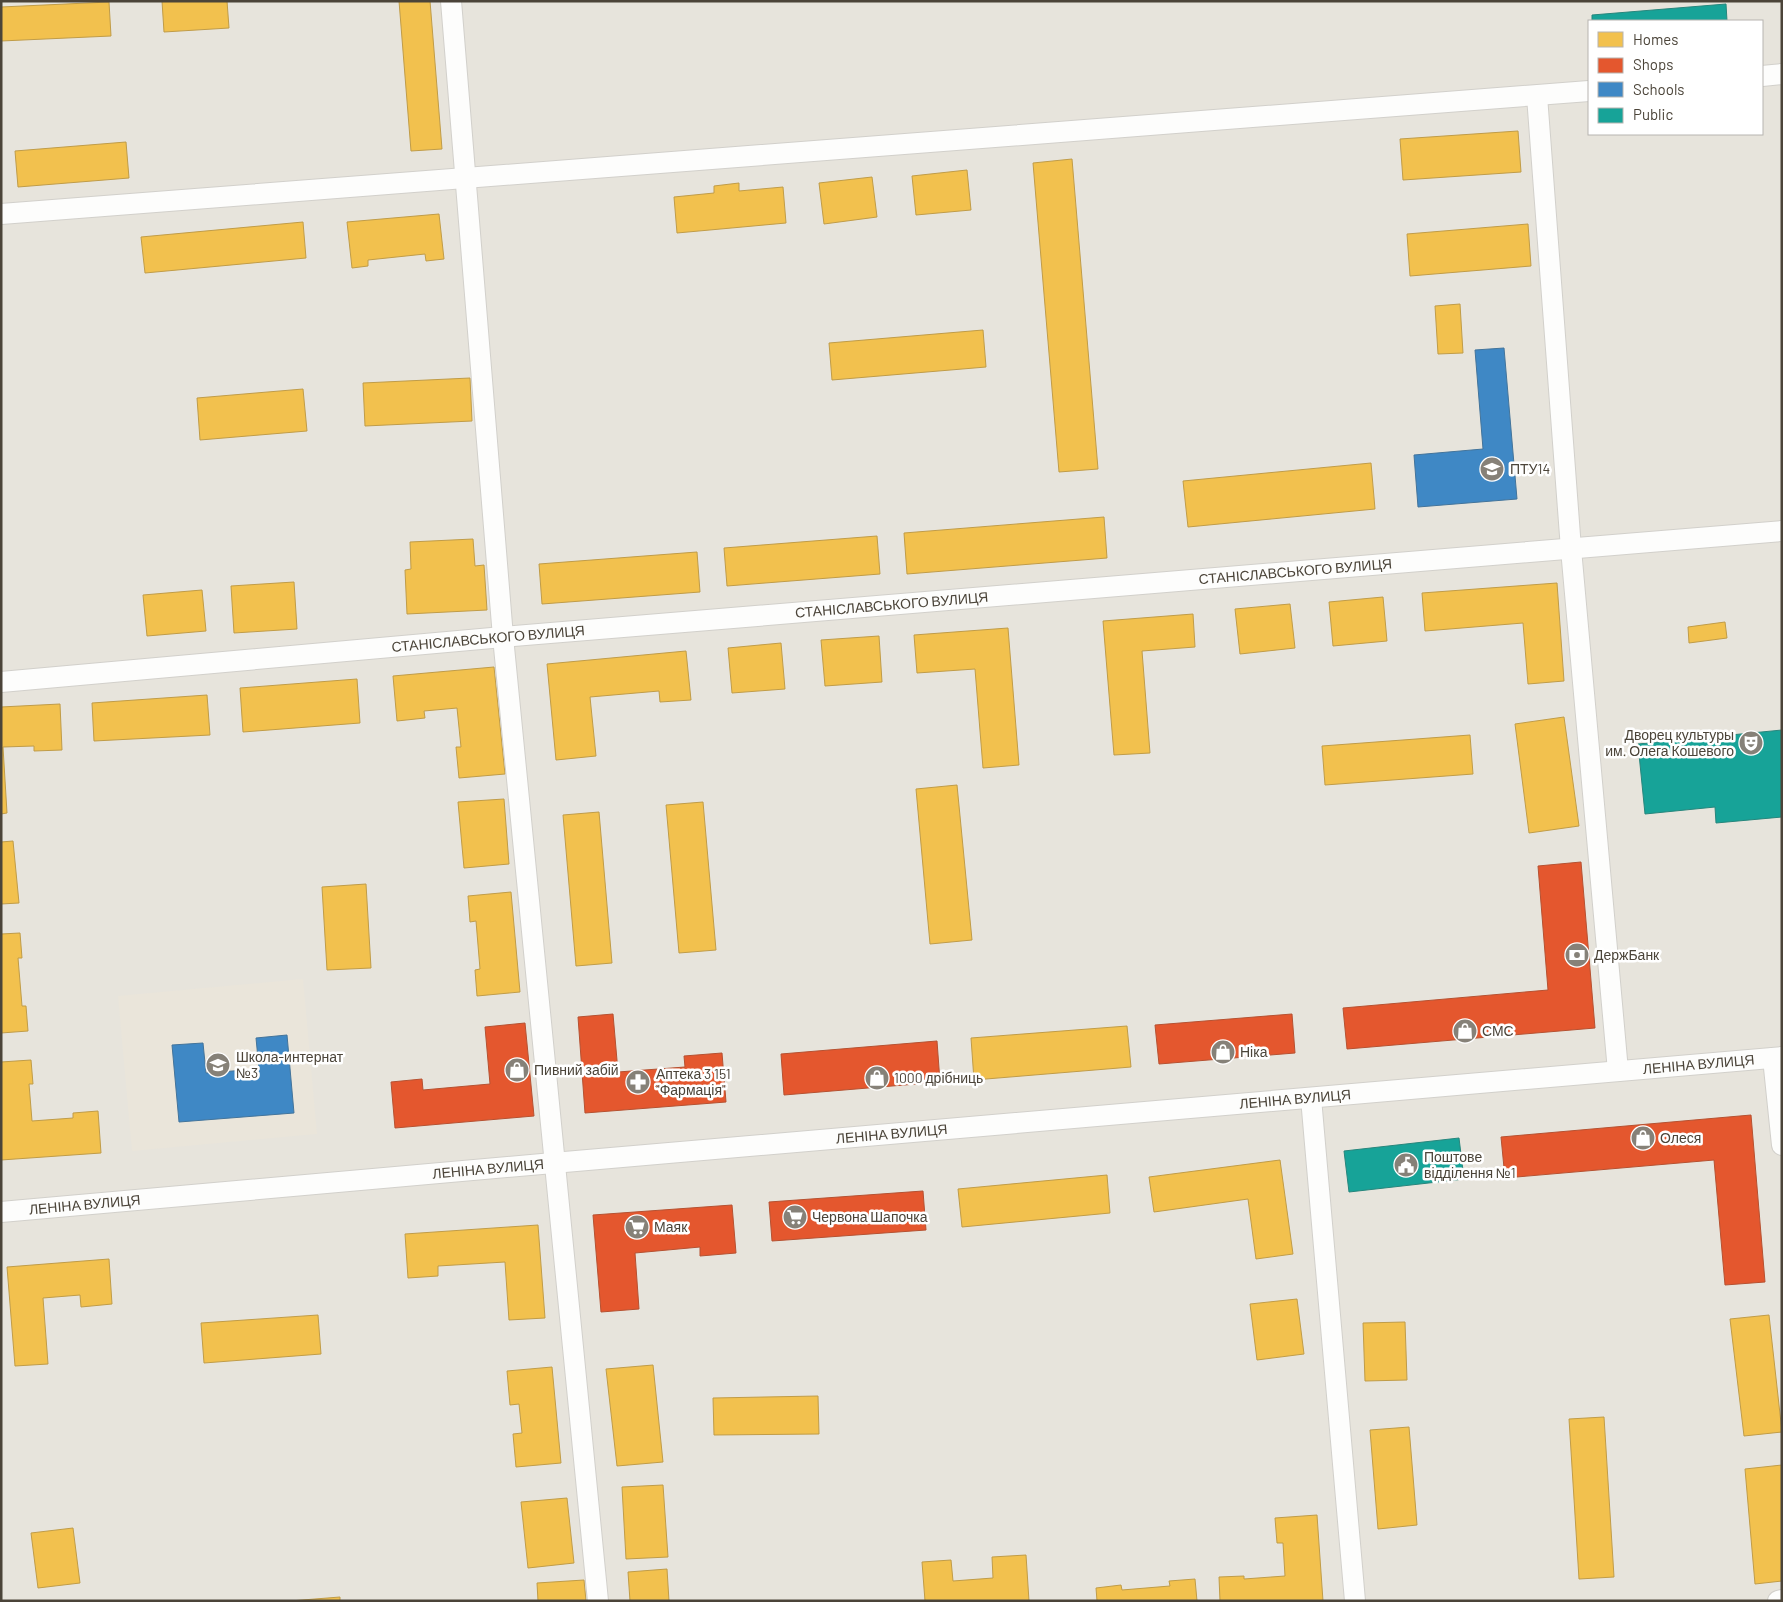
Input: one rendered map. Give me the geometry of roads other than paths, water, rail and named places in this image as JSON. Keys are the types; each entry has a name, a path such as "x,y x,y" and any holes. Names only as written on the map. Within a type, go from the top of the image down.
{"street":[{"path":"451,1 503,637 553,1163 598,1601"},
{"path":"1763,76 1782,74"},
{"path":"1,214 1588,91"},
{"path":"1537,96 1571,549 1618,1071"},
{"name":"СТАНІСЛАВСЬКОГО ВУЛИЦЯ","path":"1,682 503,637 1782,531"},
{"path":"1778,1058 1782,1145"},
{"name":"ЛЕНІНА ВУЛИЦЯ","path":"1,1212 1778,1058"},
{"path":"1312,1098 1355,1601"}],"place":[{"name":"ПТУ14","path":"1492,469"},
{"name":"Дворец культуры им. Олега Кошевого","path":"1751,743"},
{"name":"ДержБанк","path":"1577,955"},
{"name":"СМС","path":"1465,1031"},
{"name":"Ніка","path":"1223,1052"},
{"name":"Школа-интернат №3","path":"218,1065"},
{"name":"Пивний забій","path":"517,1070"},
{"name":"1000 дрібниць","path":"877,1078"},
{"name":"Аптека 3 151 \"Фармація\"","path":"638,1082"},
{"name":"Олеся","path":"1643,1138"},
{"name":"Поштове відділення №1","path":"1406,1165"},
{"name":"Червона Шапочка","path":"795,1217"},
{"name":"Маяк","path":"637,1227"}]}
